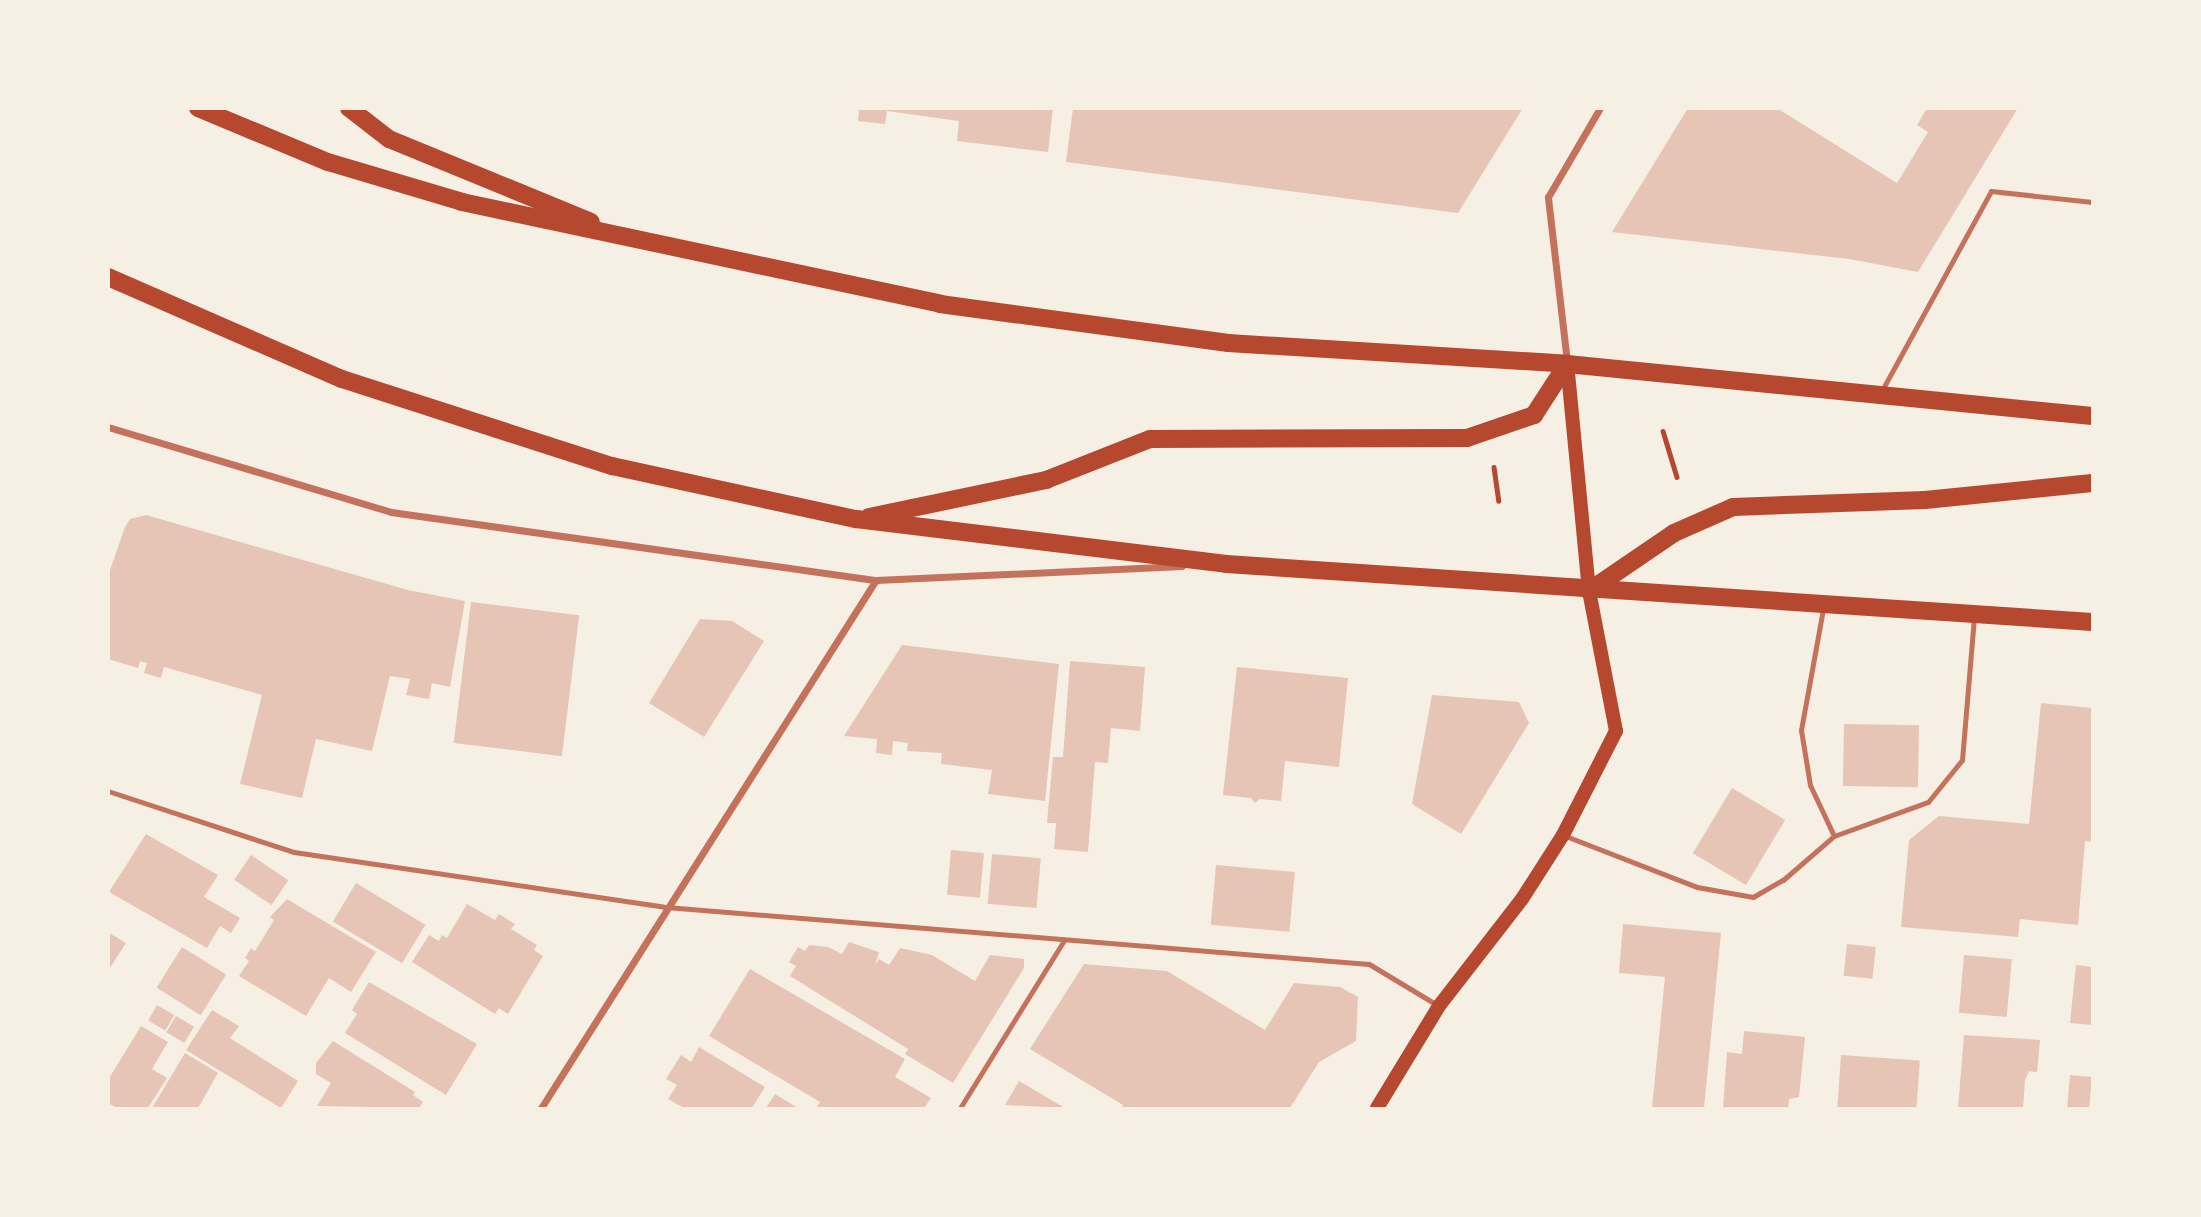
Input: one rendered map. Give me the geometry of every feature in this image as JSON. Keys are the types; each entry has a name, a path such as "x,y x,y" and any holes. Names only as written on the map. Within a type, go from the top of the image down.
{"main road":[{"path":"198,108 328,162 462,202 940,304 1228,343 1567,364 2092,416"},
{"path":"349,108 389,139 633,240"},
{"path":"108,277 342,379 393,396 612,466 856,519 1226,564 1589,591 2092,622"},
{"path":"856,519 1046,480 1150,439 1467,438 1534,415 1567,364"},
{"path":"1377,1108 1439,1006 1522,899 1563,835 1616,731 1589,591 1567,364"},
{"path":"1589,591 1674,533 1733,507 1925,500 2092,483"}],"street":[{"path":"1567,364 1548,197 1600,108"},
{"path":"108,427 391,512 876,580 1226,564"},
{"path":"541,1108 666,907 876,580"}],"lane":[{"path":"1879,395 1991,191 2092,202"},
{"path":"1824,606 1801,730 1810,785 1834,836"},
{"path":"1563,835 1697,887 1753,897 1783,880 1834,836 1928,802 1962,760 1974,615"},
{"path":"108,791 294,852 666,907 1369,964 1439,1006"},
{"path":"960,1108 1064,940"}],"path":[{"path":"1663,431 1677,477"},
{"path":"1494,467 1500,501"}],"building":[{"path":"859,108 1053,108 1048,152 957,141 959,121 887,111 885,124 858,121"},
{"path":"1073,108 1523,108 1458,213 1066,162"},
{"path":"1688,108 1777,108 1897,183 1928,132 1917,125 1927,108 2018,108 1918,272 1849,259 1612,232"},
{"path":"146,515 408,590 465,601 450,687 432,683 429,699 406,695 410,679 390,676 372,751 316,739 302,798 240,784 262,695 164,667 161,678 144,673 147,663 140,661 138,668 108,659 108,576 125,527 130,519"},
{"path":"471,602 579,615 562,756 454,743"},
{"path":"700,619 732,621 764,641 704,737 649,703"},
{"path":"902,645 1059,664 1045,801 988,794 992,770 941,764 942,753 907,751 908,743 893,741 892,755 876,753 877,739 844,736"},
{"path":"1070,661 1145,667 1140,731 1111,728 1108,763 1095,762 1088,852 1054,849 1056,823 1047,823 1053,757 1063,757"},
{"path":"1237,667 1348,678 1339,767 1285,761 1281,801 1260,799 1255,803 1251,798 1223,795"},
{"path":"1432,695 1519,702 1529,723 1461,834 1412,804"},
{"path":"2041,703 2092,708 2092,842 2085,841 2078,925 2020,919 2018,937 1901,927 1909,840 1939,816 2029,824"},
{"path":"1844,724 1919,725 1918,787 1843,786"},
{"path":"1732,788 1785,820 1746,885 1693,853"},
{"path":"146,834 218,875 204,897 240,918 231,933 220,926 207,948 109,892"},
{"path":"951,850 984,853 980,898 947,895"},
{"path":"992,854 1041,858 1036,908 988,904"},
{"path":"251,855 288,880 272,905 234,880"},
{"path":"1216,865 1295,872 1289,932 1211,925"},
{"path":"356,883 425,925 402,963 333,922"},
{"path":"287,899 376,952 351,992 329,978 306,1016 239,976 249,961 245,958 251,948 255,951 274,920 270,917"},
{"path":"467,904 495,920 499,914 515,924 511,929 537,945 534,950 543,956 508,1014 499,1008 495,1014 412,962 429,935 439,941 442,935 447,938"},
{"path":"1623,924 1721,933 1704,1108 1652,1108 1665,977 1619,973"},
{"path":"108,932 126,943 108,971"},
{"path":"849,942 879,952 875,965 879,959 889,965 900,948 932,955 975,981 990,955 1024,959 1024,968 953,1083 905,1054 908,1049 790,976 796,966 789,962 798,947 805,951 809,945 828,947 842,954"},
{"path":"1847,944 1876,947 1872,979 1844,976"},
{"path":"182,947 226,975 201,1015 157,988"},
{"path":"1964,955 2012,959 2007,1017 1959,1013"},
{"path":"1084,964 1167,971 1265,1030 1294,983 1340,987 1358,997 1356,1041 1319,1062 1290,1108 1121,1108 1123,1105 1030,1049"},
{"path":"2076,965 2092,967 2092,1025 2070,1023"},
{"path":"750,969 905,1059 895,1077 931,1098 924,1108 816,1108 820,1102 709,1036"},
{"path":"369,982 477,1044 446,1095 345,1033 357,1014 352,1010"},
{"path":"157,1005 174,1015 165,1031 148,1021"},
{"path":"212,1010 239,1026 230,1038 298,1081 281,1108 186,1050"},
{"path":"176,1016 194,1027 184,1043 166,1032"},
{"path":"141,1026 168,1042 152,1069 167,1078 148,1108 117,1108 108,1103 108,1080"},
{"path":"1744,1031 1805,1037 1799,1097 1789,1099 1788,1108 1723,1108 1727,1052 1742,1054"},
{"path":"1964,1035 2040,1040 2037,1072 2029,1071 2025,1080 2023,1108 1958,1108"},
{"path":"333,1041 415,1092 413,1095 423,1102 419,1108 317,1106 331,1083 316,1074 316,1063"},
{"path":"699,1047 765,1087 752,1108 684,1108 668,1099 677,1085 666,1079 681,1055 691,1062"},
{"path":"185,1053 218,1073 198,1108 152,1108"},
{"path":"1841,1055 1920,1061 1916,1108 1837,1108"},
{"path":"2070,1075 2092,1077 2089,1108 2067,1108"},
{"path":"1019,1081 1065,1108 1005,1105"},
{"path":"775,1094 798,1108 766,1108"}]}
